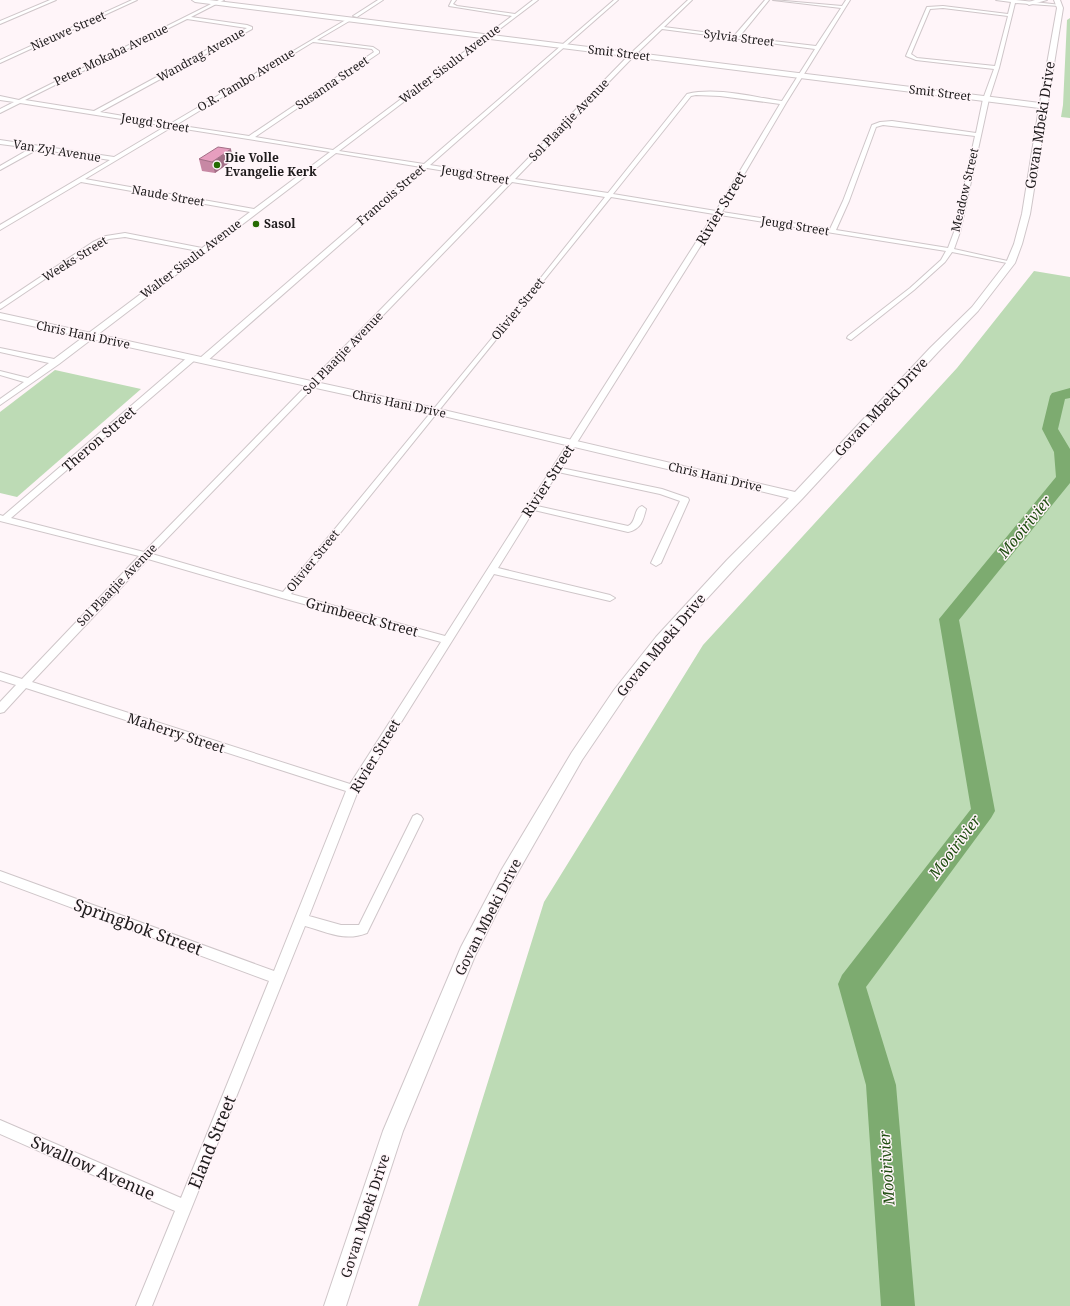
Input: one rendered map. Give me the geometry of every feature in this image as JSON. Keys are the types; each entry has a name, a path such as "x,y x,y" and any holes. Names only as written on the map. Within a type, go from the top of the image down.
{"main road":[{"name":"Smit Street","path":"195,0 219,1 486,37 1042,106"},
{"path":"1029,3 1044,0"},
{"name":"Govan Mbeki Drive","path":"335,1306 393,1131 467,953 508,874 577,756 619,694 661,640 934,350 975,309 1010,263 1018,244 1026,214 1042,106 1058,24 1055,2"},
{"name":"Chris Hani Drive","path":"0,316 435,411 798,496"}],"street":[{"path":"0,23 54,0"},
{"name":"Nieuwe Street","path":"0,62 136,0"},
{"name":"O.R. Tambo Avenue","path":"0,228 381,0"},
{"path":"454,0 450,5 516,14"},
{"name":"Walter Sisulu Avenue","path":"1,401 56,362 536,0"},
{"name":"Francois Street","path":"198,359 616,0"},
{"name":"Sol Plaatjie Avenue","path":"0,709 146,555 632,55 690,0"},
{"path":"735,38 767,0"},
{"path":"775,0 843,7"},
{"name":"Rivier Street","path":"277,978 353,789 718,213 783,103 848,0"},
{"path":"998,0 1029,3 1055,2"},
{"name":"Peter Mokaba Avenue","path":"0,110 219,1"},
{"name":"Meadow Street","path":"851,338 912,289 943,261 950,250 957,232 986,99 997,68 1014,1"},
{"path":"997,68 916,59 908,56 928,8 938,7 1010,15"},
{"name":"Wandrag Avenue","path":"94,113 248,30 250,27 186,18"},
{"name":"Sylvia Street","path":"660,28 818,48"},
{"name":"Susanna Street","path":"250,138 377,52 373,48 313,41"},
{"name":"Olivier Street","path":"285,596 691,94 708,94 783,103"},
{"name":"Jeugd Street","path":"0,98 423,167 950,250 1010,263"},
{"path":"832,232 846,201 876,124 892,123 978,135"},
{"name":"Van Zyl Avenue","path":"0,142 114,160"},
{"path":"0,168 36,148"},
{"name":"Naude Street","path":"80,180 255,211"},
{"name":"Weeks Street","path":"0,307 95,243 108,237 125,235 204,250"},
{"path":"0,350 56,362"},
{"name":"Theron Street","path":"3,519 198,359"},
{"path":"0,374 30,381"},
{"path":"555,469 679,496 684,500 656,563"},
{"path":"531,507 628,529 635,527 642,509"},
{"name":"Grimbeeck Street","path":"3,519 146,555 285,596 447,640"},
{"path":"492,570 610,598"},
{"name":"Maherry Street","path":"0,676 353,789"},
{"path":"302,918 346,932 356,932 363,929 418,819"},
{"name":"Springbok Street","path":"0,876 277,978"},
{"name":"Eland Street","path":"144,1306 277,978"},
{"name":"Swallow Avenue","path":"0,1127 185,1208"}],"green space":[{"path":"1070,18 1070,118 1061,117 1063,105 1067,20"},
{"path":"1034,271 1070,277 1070,1306 418,1306 544,902 703,645 957,368"},
{"path":"55,370 141,389 17,497 0,493 0,412"}],"building":[{"path":"218,147 231,149 212,162 199,159"}],"waterway":[{"name":"Mooirivier","path":"898,1306 881,1085 852,984 983,811 949,619 1065,478 1063,452 1050,429 1058,396 1070,393"}],"place":[{"name":"Die Volle Evangelie Kerk","path":"217,165"},
{"name":"Sasol","path":"256,224"}]}
